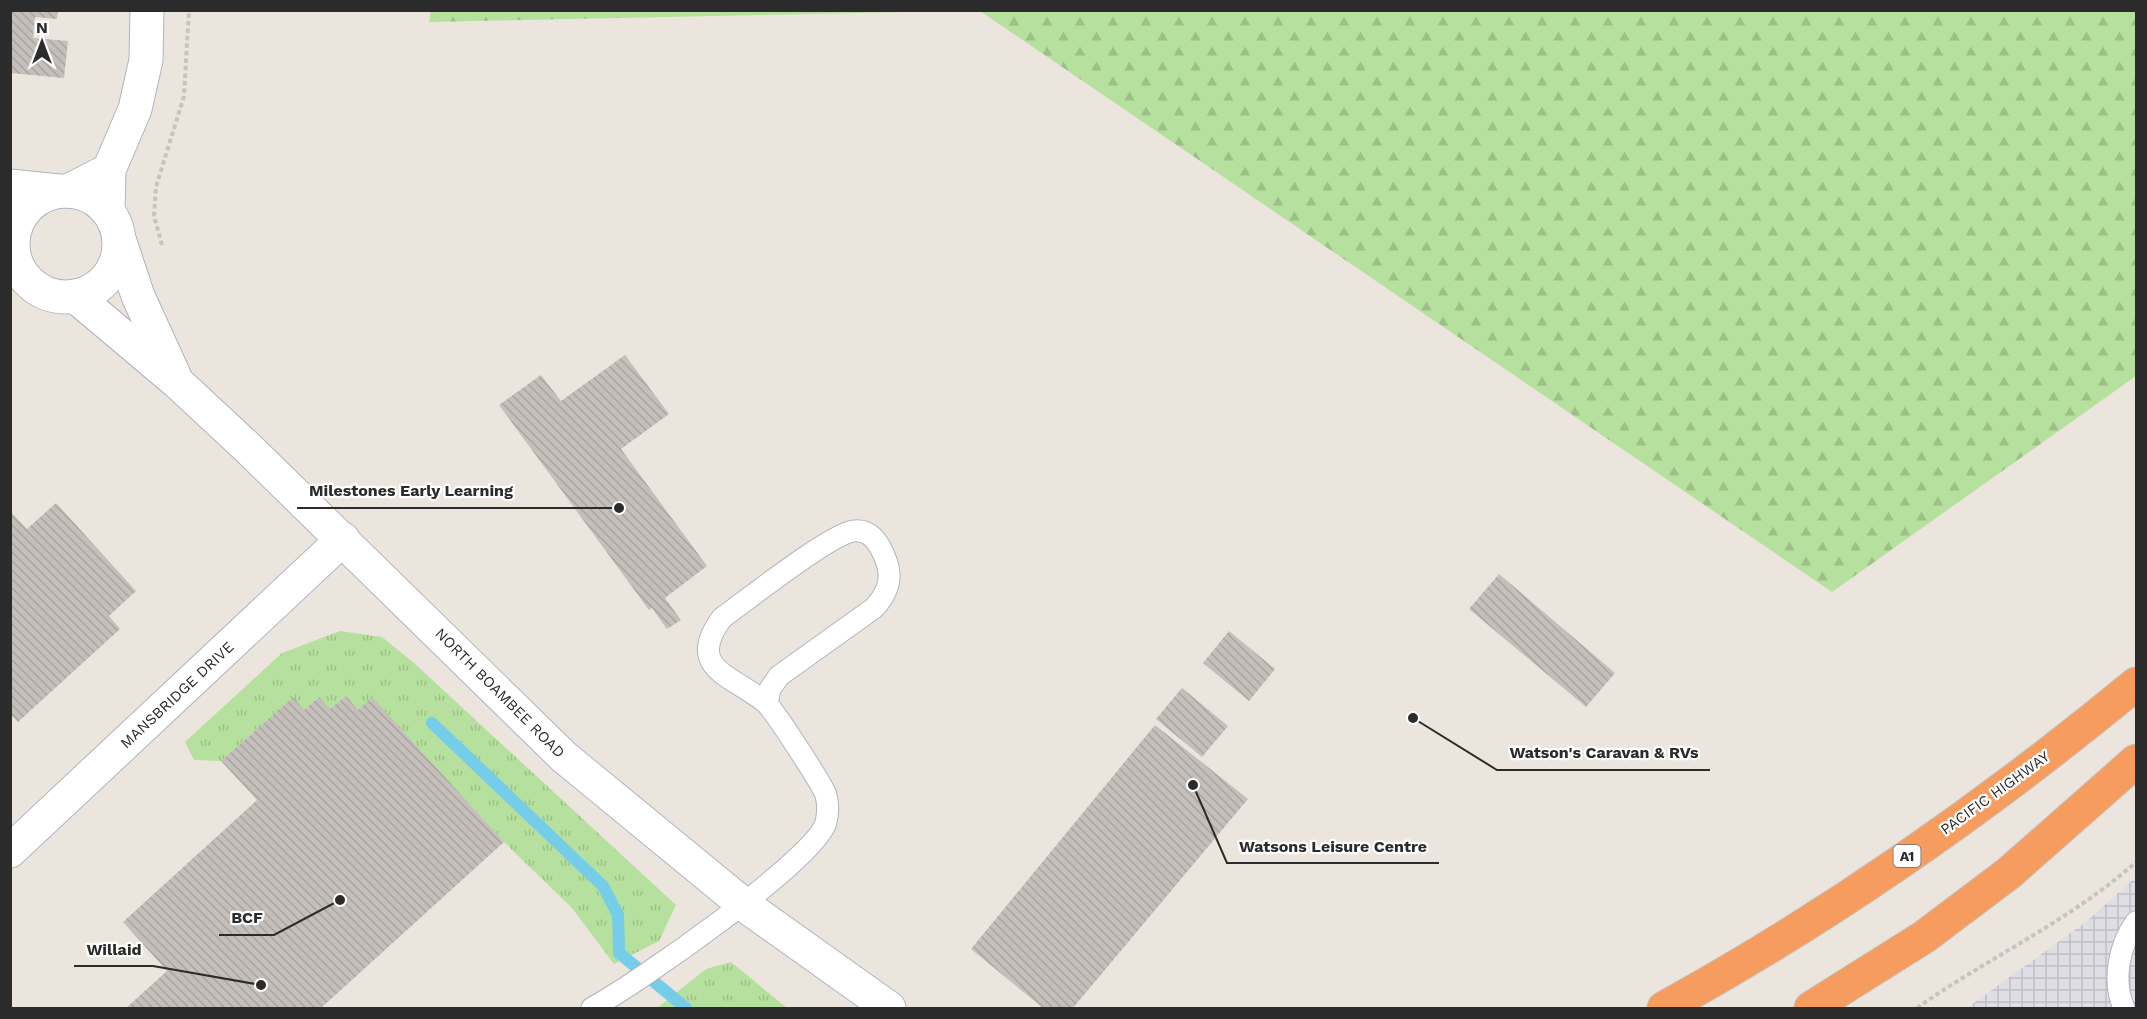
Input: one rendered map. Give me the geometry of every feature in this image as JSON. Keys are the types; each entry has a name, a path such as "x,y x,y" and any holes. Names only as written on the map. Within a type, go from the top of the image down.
{"highway":[{"name":"PACIFIC HIGHWAY","path":"1664,1008 1745,962 1983,804 2136,684"},
{"path":"1811,1008 1924,937 2009,873 2136,761"}],"street":[{"path":"109,170 63,191 44,196 22,215 12,242 21,272 32,284 45,292 60,296 75,296 103,282 113,269 118,254 113,225 109,170 135,108 146,60 147,10"},
{"path":"10,186 63,191 97,201 113,225"},
{"name":"NORTH BOAMBEE ROAD","path":"113,225 138,296 177,382"},
{"name":"NORTH BOAMBEE ROAD","path":"75,296 177,382 343,539 564,757 743,904 845,979 889,1008"},
{"name":"MANSBRIDGE DRIVE","path":"10,850 343,539"},
{"name":"NORTH BOAMBEE ROAD","path":"845,979 867,1008"}],"lane":[{"path":"592,1008 620,991 743,904 817,839 825,825 828,810 826,795 817,778 767,704 737,686 715,668 707,649 711,633 722,618 831,541 854,531 867,534 880,544 889,568 889,582 885,597 874,608 779,676 770,689 767,704"},
{"path":"2124,1008 2117,971 2126,940 2136,922"}],"path":[{"path":"163,248 154,216 156,187 184,96 189,10"},
{"path":"1917,1008 1961,977 2029,940 2114,882 2136,862"}],"shaded area":[{"path":"2136,877 2136,1008 1967,1008 2086,922"}],"green space":[{"path":"431,10 954,11 429,22"},
{"path":"980,11 2136,11 2136,376 1832,592"},
{"path":"340,631 382,637 414,663 676,905 659,941 614,964 572,908 504,842 372,698 358,710 346,696 330,709 319,697 304,710 292,698 221,761 194,760 185,742 282,653"},
{"path":"731,962 787,1008 657,1008 706,969"}],"building":[{"path":"10,10 58,10 57,19 35,17 33,38 68,41 64,78 10,73"},
{"path":"625,355 669,414 621,449 707,566 665,598 681,620 667,629 652,608 649,610 499,405 541,375 561,401"},
{"path":"56,503 136,591 109,616 120,629 18,722 10,714 10,511 27,529"},
{"path":"1499,574 1615,673 1586,707 1469,609"},
{"path":"1229,631 1275,669 1249,701 1203,663"},
{"path":"1182,688 1228,726 1202,757 1156,719"},
{"path":"346,696 358,710 372,697 504,842 321,1008 126,1008 167,971 123,922 257,800 221,761 293,697 304,710 319,697 330,709"},
{"path":"1155,725 1248,799 1073,1008 1043,1008 971,949"}],"waterway":[{"path":"432,723 603,886 618,915 619,953 686,1008"}],"place":[{"name":"Milestones Early Learning","path":"619,508"},
{"name":"Watson's Caravan & RVs","path":"1413,718"},
{"name":"Watsons Leisure Centre","path":"1193,785"},
{"name":"BCF","path":"340,900"},
{"name":"Willaid","path":"261,985"}]}
